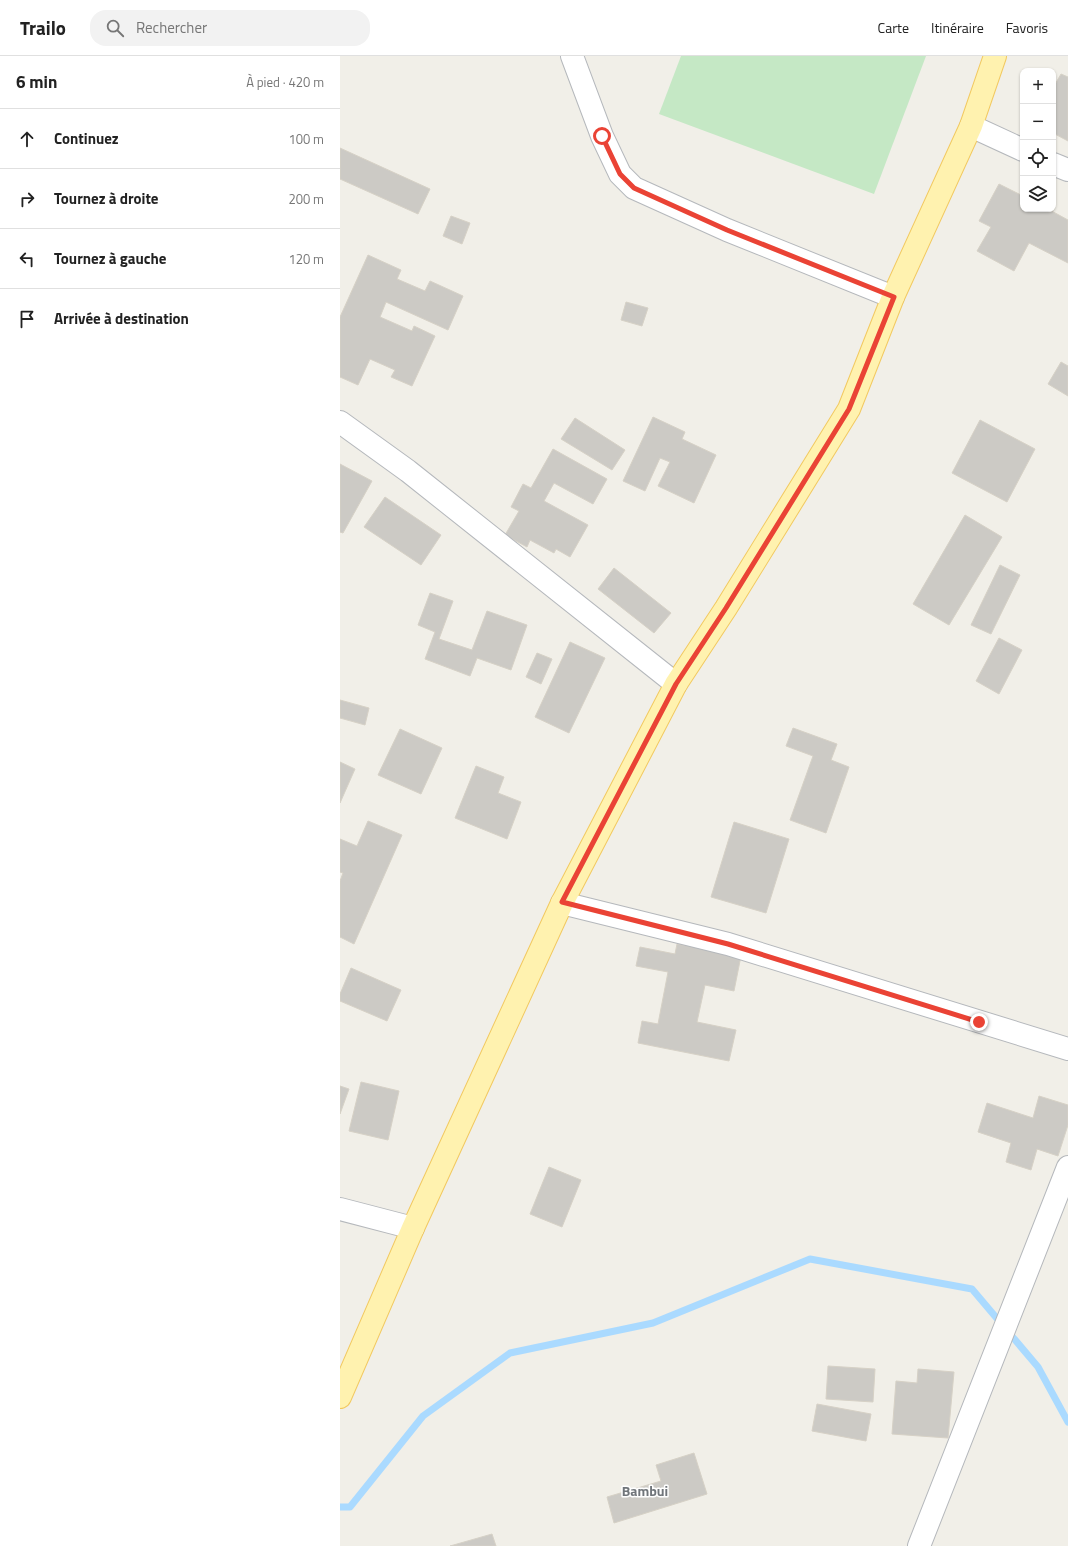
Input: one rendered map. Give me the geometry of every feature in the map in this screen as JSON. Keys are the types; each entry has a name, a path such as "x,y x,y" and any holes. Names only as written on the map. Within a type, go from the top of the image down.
{"main road":[{"path":"340,1397 413,1228 562,902 676,684 726,608 849,409 894,297 971,126 995,56"}],"street":[{"path":"572,56 602,136 620,174 634,188 727,230 894,297"},
{"path":"971,126 1020,149"},
{"path":"1056,165 1068,170"},
{"path":"340,422 408,471 676,684"},
{"path":"562,902 728,944 1068,1049"},
{"path":"919,1546 1068,1167"},
{"path":"340,1209 413,1228"}],"green space":[{"path":"681,56 926,56 874,194 659,114"}],"building":[{"path":"1061,74 1068,77 1068,141 1056,135 1056,83"},
{"path":"340,148 430,189 418,214 340,179"},
{"path":"999,184 1020,194 1020,212 1053,212 1068,220 1068,263 1029,243 1014,271 977,251 991,227 979,221"},
{"path":"451,216 470,223 462,244 443,236"},
{"path":"368,255 401,270 397,279 425,291 430,281 463,296 448,330 386,302 380,317 412,331 414,326 435,336 412,386 391,377 395,370 370,359 358,385 340,377 340,317"},
{"path":"626,302 648,308 642,326 621,320"},
{"path":"1061,362 1068,366 1068,396 1048,384"},
{"path":"653,417 685,432 682,439 716,455 694,503 658,486 670,462 660,458 645,491 623,481"},
{"path":"575,418 625,450 612,470 561,439"},
{"path":"980,420 1035,449 1007,502 952,473"},
{"path":"553,449 607,479 593,504 554,483 544,501 588,525 570,557 556,549 554,553 530,540 527,547 505,535 519,511 511,507 523,484 531,488"},
{"path":"340,464 372,481 343,533 340,532"},
{"path":"385,497 441,535 421,565 364,527"},
{"path":"965,515 1002,537 949,625 913,604"},
{"path":"1000,565 1020,575 991,634 971,625"},
{"path":"614,568 671,613 654,633 598,589"},
{"path":"430,593 453,601 439,639 472,650 487,611 527,625 511,670 477,658 470,676 425,659 435,632 418,625"},
{"path":"999,638 1022,650 999,694 976,681"},
{"path":"570,642 605,658 569,733 535,717"},
{"path":"537,653 552,659 541,684 526,677"},
{"path":"340,700 369,708 365,725 340,718"},
{"path":"793,728 837,744 831,760 849,767 826,833 790,820 813,756 786,746"},
{"path":"400,729 442,748 421,794 378,775"},
{"path":"340,762 355,769 340,803"},
{"path":"476,766 504,777 498,793 521,802 507,839 455,818"},
{"path":"368,821 402,835 354,944 340,937 340,881 343,873 340,872 340,839 357,846"},
{"path":"734,822 789,839 766,913 711,897"},
{"path":"677,944 741,956 734,991 705,985 697,1022 736,1030 729,1061 638,1043 642,1021 658,1024 668,972 636,966 640,947 675,954"},
{"path":"351,968 401,990 387,1021 340,1001 340,994"},
{"path":"361,1082 399,1091 388,1140 349,1131"},
{"path":"340,1086 349,1089 340,1114"},
{"path":"1039,1096 1068,1105 1068,1125 1058,1156 1037,1149 1031,1170 1006,1162 1011,1143 978,1132 987,1103 1033,1118"},
{"path":"549,1167 581,1180 562,1227 530,1214"},
{"path":"828,1366 875,1369 873,1402 826,1399"},
{"path":"918,1369 954,1372 948,1438 892,1434 896,1381 917,1383"},
{"path":"817,1404 871,1414 866,1441 812,1431"},
{"path":"694,1453 707,1494 614,1523 607,1497 661,1481 656,1465"},
{"path":"492,1534 496,1546 450,1546"}],"waterway":[{"path":"340,1507 350,1507 423,1416 510,1353 653,1323 810,1259 972,1289 1038,1367 1068,1422"}],"district":[{"name":"Bambui","path":"645,1490"}],"route":[{"path":"602,136 620,174 634,188 727,230 894,297 849,409 726,608 676,684 562,902 728,944 979,1022"}]}
